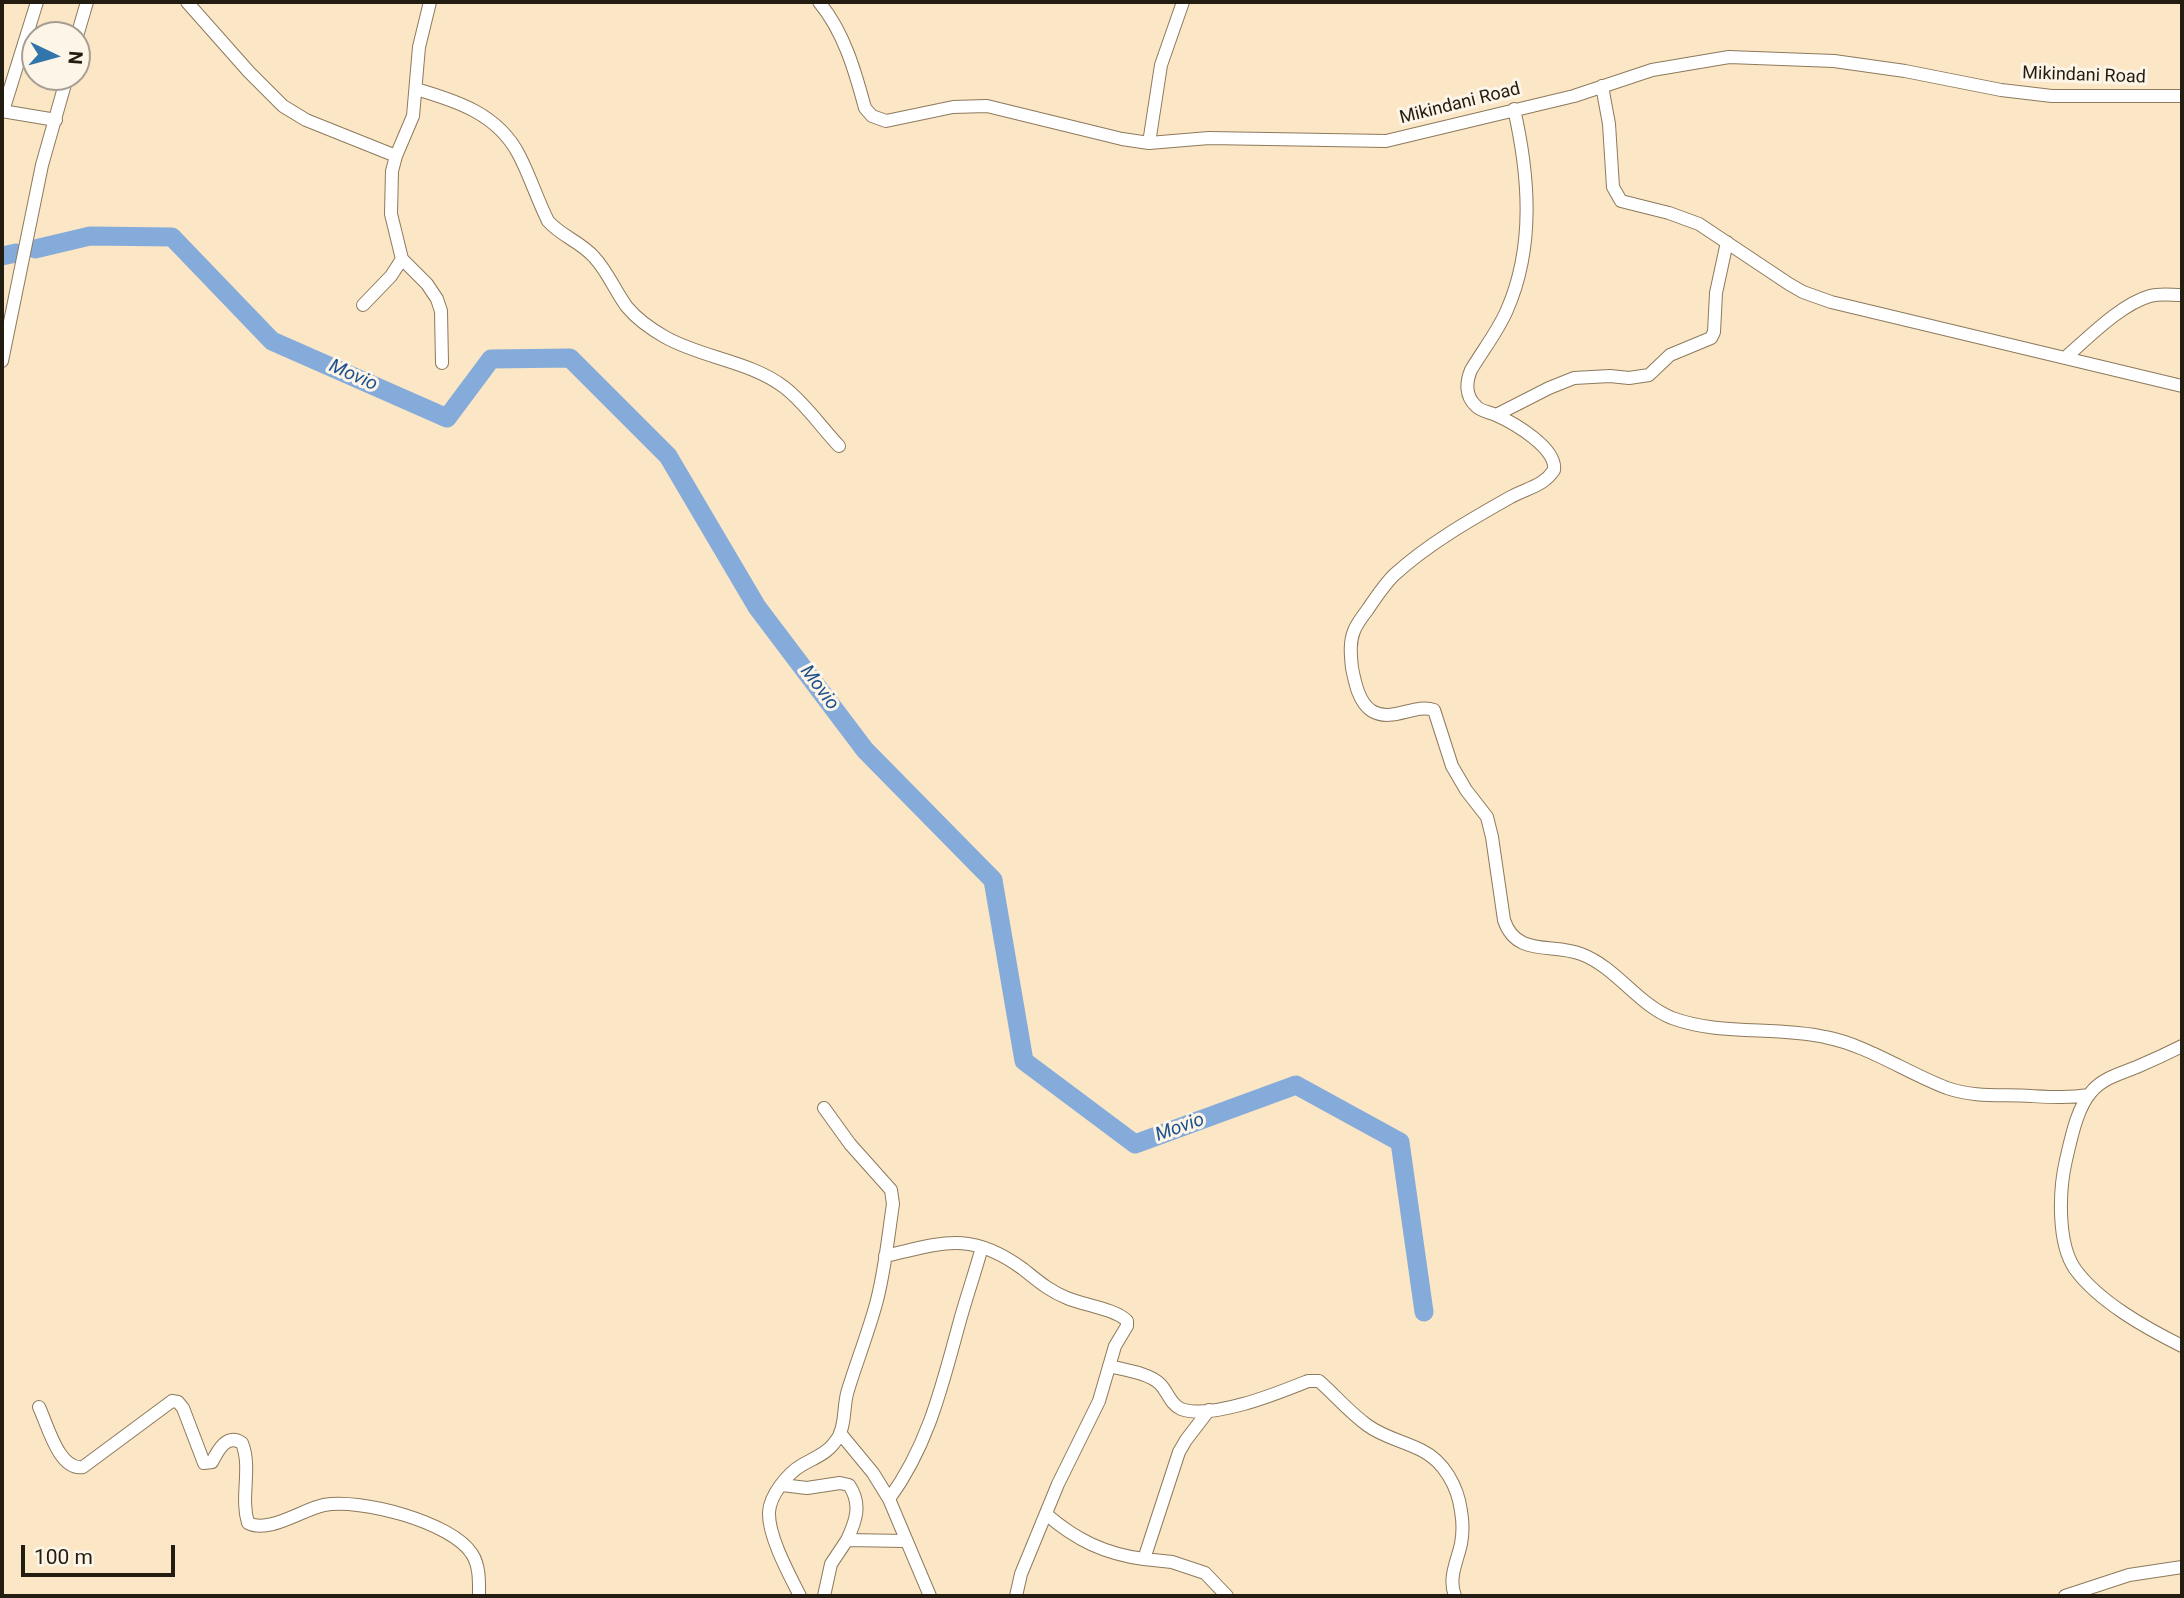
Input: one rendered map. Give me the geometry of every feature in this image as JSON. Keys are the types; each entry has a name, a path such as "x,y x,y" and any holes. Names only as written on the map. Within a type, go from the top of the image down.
{"street":[{"path":"37,2 2,111 56,120"},
{"path":"81,21 87,2"},
{"path":"187,2 283,106 306,120 396,156"},
{"path":"430,2 419,47 413,116 396,156 390,189 391,214 402,259 427,284 441,311 442,363"},
{"name":"Mikindani Road","path":"819,2 829,13 841,35 864,108 872,116 886,121 953,107 987,107 1025,114 1111,137 1149,143 1209,138 1386,141 1574,96 1652,70 1729,57 1833,61 1881,67 2001,90 2052,96 2182,96"},
{"path":"1149,143 1161,65 1183,2"},
{"path":"1602,86 1608,109 1612,177 1616,195 1621,201 1689,220 1789,284 1815,297 2182,386"},
{"path":"416,89 452,99 475,110 497,126 519,154 548,221 596,258 627,306 642,321 686,348 753,371 784,387 839,446"},
{"path":"2,361 42,164 63,91"},
{"path":"1514,109 1526,170 1527,223 1524,254 1507,311 1467,380 1470,398 1477,408 1496,415 1539,443 1553,458 1554,470 1543,483 1513,495 1469,521 1393,576 1357,624 1351,645 1353,669 1364,705 1374,712 1397,715 1427,708 1434,710 1452,766 1487,817 1508,933 1524,944 1580,953 1593,960 1650,1007 1693,1024 1741,1030 1785,1031 1835,1039 1945,1087 1971,1095 2064,1098 2089,1094"},
{"path":"1496,415 1574,378 1629,378 1649,375 1670,355 1711,338 1714,332 1716,293 1727,242"},
{"path":"363,305 391,276 402,259"},
{"path":"2066,357 2138,300 2164,294 2182,295"},
{"path":"2182,1046 2111,1077 2089,1094 2078,1119 2062,1175 2061,1218 2068,1253 2074,1267 2097,1292 2152,1331 2182,1346"},
{"path":"800,1596 771,1528 769,1511 782,1485 802,1465 819,1458 831,1448 840,1433 848,1390 876,1302 893,1204 891,1190 850,1144 824,1108"},
{"path":"885,1256 953,1241 982,1247 1022,1268 1050,1290 1125,1318 1127,1326 1115,1346 1099,1401 1058,1484 1021,1574 1016,1596"},
{"path":"889,1499 914,1460 945,1380 958,1325 982,1247"},
{"path":"1109,1366 1159,1382 1172,1403 1180,1409 1209,1410 1241,1405 1317,1380 1368,1426 1421,1450 1436,1460 1455,1486 1462,1518 1461,1543 1452,1580 1455,1596"},
{"path":"40,1407 64,1460 73,1468 78,1468 83,1467 164,1405 172,1401 178,1402 183,1408 204,1463 212,1462 223,1444 230,1440 242,1443 246,1462 248,1523 260,1526 290,1519 335,1503 386,1510 437,1529 465,1546 474,1556 478,1570 479,1596"},
{"path":"1144,1559 1179,1452 1209,1410"},
{"path":"840,1433 873,1473 889,1499 930,1596"},
{"path":"782,1485 807,1488 840,1483 849,1485 855,1494 856,1521 831,1564 824,1596"},
{"path":"1046,1514 1082,1541 1102,1551 1172,1562 1205,1573 1227,1596"},
{"path":"847,1540 905,1541"},
{"path":"2065,1596 2129,1575 2182,1567"}],"waterway":[{"name":"Movio","path":"35,249 90,236 172,237 272,341 447,418 491,359 570,358 668,456 757,607 865,750 993,880 1024,1061 1135,1144 1296,1085 1400,1142 1424,1312"},
{"name":"Movio","path":"2,256 16,253"}]}
